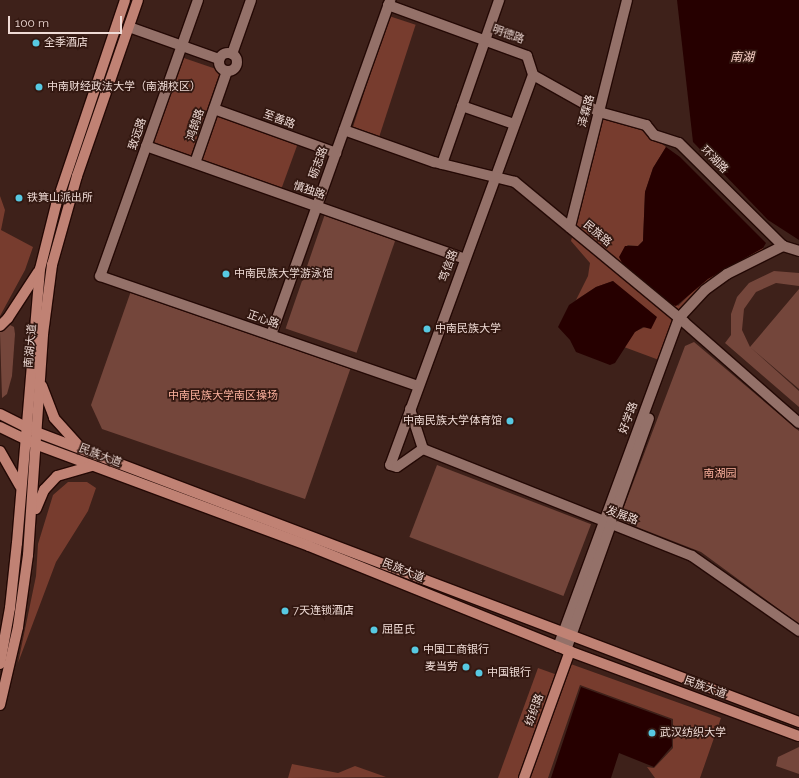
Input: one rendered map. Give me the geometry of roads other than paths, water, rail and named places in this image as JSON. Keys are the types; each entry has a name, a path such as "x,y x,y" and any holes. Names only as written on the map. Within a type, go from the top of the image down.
{"main road":[{"name":"南湖大道","path":"0,664 10,608 40,269 58,198 125,0"},
{"name":"南湖大道","path":"0,705 18,627 33,518 35,444 44,327 56,248 77,176 138,0"},
{"path":"0,326 8,318 40,269"},
{"path":"40,380 54,418 83,450"},
{"name":"民族大道","path":"0,414 36,432 566,635 799,722"},
{"name":"民族大道","path":"0,427 35,444 309,546 564,649 799,736"},
{"path":"0,451 21,488"},
{"path":"33,518 44,490 50,481 64,473 93,466"},
{"name":"纺织路","path":"524,778 564,649"}],"street":[{"name":"致远路","path":"100,276 198,0"},
{"path":"232,54 251,0"},
{"path":"442,164 499,0"},
{"name":"泽霖路","path":"570,227 627,0"},
{"name":"明德路","path":"389,2 527,56 532,75"},
{"name":"砺志路","path":"271,335 389,2"},
{"path":"129,27 219,59"},
{"path":"226,53 232,54 237,58 237,65 233,70 227,71 219,66 219,59 226,53"},
{"name":"鸿鹄路","path":"195,163 227,71"},
{"path":"532,75 599,112"},
{"name":"笃信路","path":"423,449 397,467 390,465 532,75"},
{"path":"462,106 514,124"},
{"name":"至善路","path":"214,109 336,153"},
{"name":"环湖路","path":"599,112 646,125 654,135 679,143 783,246 799,252"},
{"name":"民族路","path":"344,130 442,164 515,182 681,320 799,423"},
{"name":"慎独路","path":"146,146 465,259"},
{"name":"好学路","path":"564,649 566,635 681,320 701,294 727,274 783,246"},
{"name":"正心路","path":"100,276 418,386"},
{"path":"410,409 423,449"},
{"name":"发展路","path":"423,449 699,560 799,631"}],"water":[{"name":"南湖","path":"677,0 799,0 799,240 768,220 693,142"},
{"path":"666,147 680,157 766,243 763,248 708,279 676,306 669,304 623,265 619,257 625,246 638,246 643,241 645,192 653,168"},
{"path":"613,281 657,317 651,329 643,327 635,332 615,363 610,365 576,352 570,340 558,327 569,305 596,287"},
{"path":"581,687 671,720 672,746 654,767 619,753 611,778 551,778"}],"place":[{"name":"全季酒店","path":"36,43"},
{"name":"中南财经政法大学（南湖校区）","path":"39,87"},
{"name":"铁箕山派出所","path":"19,198"},
{"name":"中南民族大学游泳馆","path":"226,274"},
{"name":"中南民族大学","path":"427,329"},
{"name":"中南民族大学体育馆","path":"510,421"},
{"name":"7天连锁酒店","path":"285,611"},
{"name":"屈臣氏","path":"374,630"},
{"name":"中国工商银行","path":"415,650"},
{"name":"麦当劳","path":"466,667"},
{"name":"中国银行","path":"479,673"},
{"name":"武汉纺织大学","path":"652,733"}],"park label":[{"name":"中南民族大学南区操场","path":"223,396"},
{"name":"南湖园","path":"720,474"}]}
